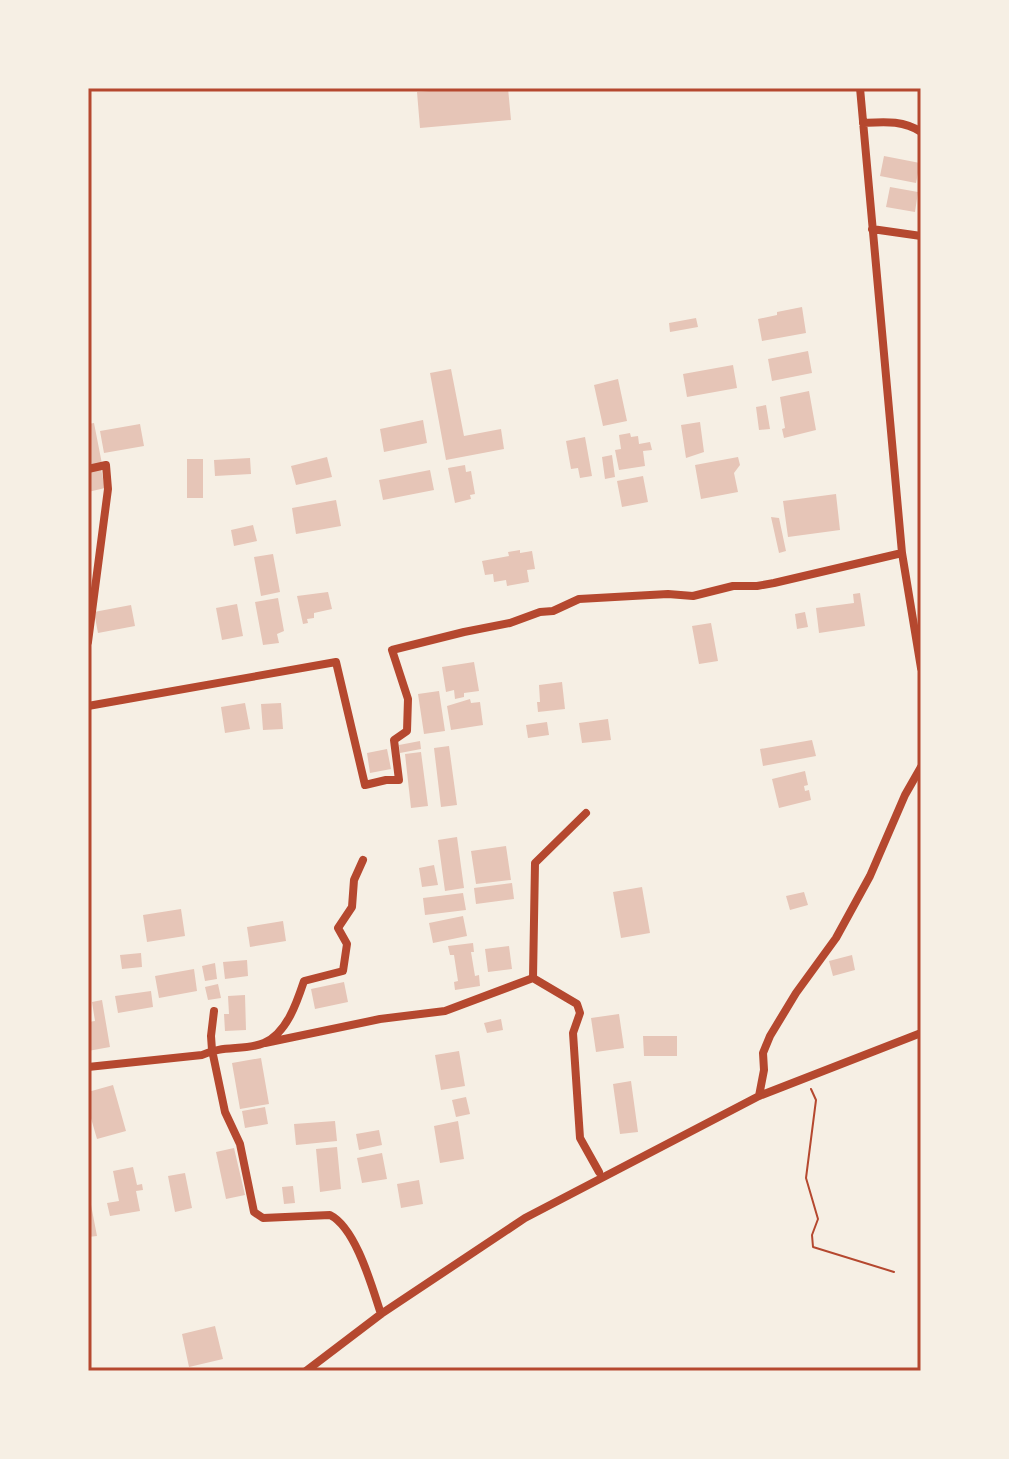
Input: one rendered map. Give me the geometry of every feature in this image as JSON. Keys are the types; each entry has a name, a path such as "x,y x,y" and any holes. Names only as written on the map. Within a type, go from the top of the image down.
{"street":[{"path":"860,88 902,553 921,668"},
{"path":"863,123 900,124 921,132"},
{"path":"872,229 921,236"},
{"path":"88,469 106,465 108,489 88,642"},
{"path":"88,706 336,662 365,785 399,780 394,740 407,731 408,699 392,650 510,623 540,612 553,611 579,599 668,594 693,596 733,586 774,583 902,553"},
{"path":"759,1096 764,1070 763,1053 770,1036 796,993 836,938 870,876 905,795 921,767"},
{"path":"533,978 535,863 586,813"},
{"path":"265,1043 288,1021 304,981 343,971 347,944 338,928 352,907 354,880 363,860"},
{"path":"88,1067 202,1055 212,1050 265,1043 380,1019 445,1011 533,978"},
{"path":"533,978 577,1004 580,1013 573,1033 580,1138 599,1172"},
{"path":"214,1011 212,1050 225,1112 240,1144 254,1212 263,1218 330,1215 339,1220 364,1266 381,1314"},
{"path":"306,1371 381,1314 525,1218 759,1096 921,1033"}],"path":[{"path":"810,1088 816,1100 806,1178 818,1219 812,1235 813,1247 894,1272"}],"building":[{"path":"508,88 511,120 420,128 417,92"},
{"path":"884,156 920,163 916,183 880,176"},
{"path":"890,187 918,192 915,212 886,207"},
{"path":"802,307 806,333 762,341 758,319"},
{"path":"696,318 698,327 670,332 669,323"},
{"path":"808,351 812,373 772,381 768,359"},
{"path":"733,365 737,388 687,397 683,374"},
{"path":"451,369 464,436 501,429 504,449 446,460 430,373"},
{"path":"618,379 627,421 603,426 594,385"},
{"path":"809,391 816,430 784,438 780,397"},
{"path":"766,405 770,429 759,430 756,407"},
{"path":"423,420 427,443 384,452 380,429"},
{"path":"700,422 704,452 686,458 681,425"},
{"path":"94,423 102,464 88,466 88,424"},
{"path":"140,424 144,446 104,453 100,431"},
{"path":"630,433 631,437 638,436 639,444 650,442 652,450 643,451 645,466 619,470 615,450 621,449 619,435"},
{"path":"585,437 592,476 580,478 578,468 571,469 566,441"},
{"path":"612,455 615,477 605,479 602,457"},
{"path":"327,457 332,477 296,485 291,466"},
{"path":"738,457 740,465 734,473 738,492 701,499 695,465"},
{"path":"250,458 251,474 215,476 214,460"},
{"path":"187,459 203,459 203,498 187,498"},
{"path":"465,465 466,472 471,471 475,494 470,495 471,499 455,503 448,468"},
{"path":"101,469 105,488 88,492 88,472"},
{"path":"430,470 434,490 383,500 379,480"},
{"path":"643,476 648,502 622,507 617,481"},
{"path":"836,494 840,530 788,537 783,501"},
{"path":"336,500 341,526 296,534 292,508"},
{"path":"771,517 779,518 786,551 779,553"},
{"path":"253,525 257,541 234,546 231,530"},
{"path":"520,550 520,553 532,551 535,569 527,570 529,582 507,586 506,580 494,582 493,574 485,575 482,561 509,556 508,552"},
{"path":"273,554 280,592 261,596 254,557"},
{"path":"328,592 332,609 314,613 314,618 307,619 308,623 303,624 297,596"},
{"path":"860,593 865,626 819,633 816,608 854,603 853,594"},
{"path":"278,598 284,631 277,634 279,643 263,645 255,602"},
{"path":"237,604 243,636 222,640 216,608"},
{"path":"131,605 135,626 98,633 94,612"},
{"path":"805,612 808,627 797,629 795,614"},
{"path":"711,623 718,661 699,664 692,626"},
{"path":"474,662 479,691 464,693 464,697 455,699 454,690 446,692 442,667"},
{"path":"562,682 565,709 538,712 539,685"},
{"path":"439,691 445,731 424,734 418,694"},
{"path":"470,699 471,703 480,702 483,725 451,730 447,706"},
{"path":"245,703 250,729 225,733 221,707"},
{"path":"281,703 283,729 263,730 261,704"},
{"path":"608,719 611,740 582,743 579,723"},
{"path":"547,722 549,735 528,738 526,725"},
{"path":"812,740 816,756 763,766 760,749"},
{"path":"420,741 421,749 400,753 399,745"},
{"path":"449,746 457,805 441,807 434,748"},
{"path":"387,749 391,769 370,773 367,753"},
{"path":"421,752 428,806 411,808 405,754"},
{"path":"805,771 808,785 804,786 805,791 809,790 811,800 779,808 772,779"},
{"path":"457,837 464,888 445,891 438,840"},
{"path":"506,846 511,880 476,884 471,851"},
{"path":"434,865 438,885 422,887 419,868"},
{"path":"512,883 514,899 476,904 474,888"},
{"path":"642,887 650,933 621,938 613,892"},
{"path":"804,892 808,905 790,910 786,896"},
{"path":"463,893 466,910 425,915 423,898"},
{"path":"181,909 185,936 147,942 143,915"},
{"path":"463,916 467,936 433,943 429,923"},
{"path":"283,921 286,941 250,947 247,927"},
{"path":"473,943 474,952 471,952 480,986 455,990 454,982 458,981 454,955 450,955 448,946"},
{"path":"509,946 512,969 488,972 485,949"},
{"path":"141,953 142,967 122,969 120,955"},
{"path":"852,955 855,970 833,976 829,961"},
{"path":"247,960 248,976 225,979 223,962"},
{"path":"215,963 217,979 205,981 202,966"},
{"path":"194,969 197,991 159,998 155,976"},
{"path":"344,982 348,1002 315,1009 311,989"},
{"path":"218,984 221,998 208,1000 205,987"},
{"path":"151,991 153,1007 118,1013 115,996"},
{"path":"245,995 246,1030 225,1031 224,1014 229,1014 228,996"},
{"path":"102,1000 110,1047 88,1051 88,1022 95,1021 92,1002"},
{"path":"619,1014 624,1048 596,1052 591,1018"},
{"path":"501,1019 503,1030 487,1033 484,1023"},
{"path":"643,1036 677,1036 677,1056 644,1056"},
{"path":"459,1051 465,1086 441,1090 435,1055"},
{"path":"261,1058 269,1104 240,1109 232,1063"},
{"path":"631,1081 638,1132 620,1134 613,1084"},
{"path":"113,1085 126,1131 97,1139 88,1108 88,1092"},
{"path":"466,1097 470,1114 456,1117 452,1100"},
{"path":"265,1107 268,1124 245,1128 242,1111"},
{"path":"335,1121 337,1141 296,1145 294,1124"},
{"path":"458,1121 464,1159 440,1163 434,1126"},
{"path":"379,1130 382,1145 359,1150 356,1134"},
{"path":"337,1147 341,1189 320,1192 316,1149"},
{"path":"234,1148 245,1195 226,1199 216,1152"},
{"path":"382,1153 387,1179 362,1183 357,1158"},
{"path":"133,1167 137,1185 142,1184 143,1190 136,1191 140,1211 110,1216 107,1203 119,1201 113,1171"},
{"path":"185,1173 192,1208 175,1212 168,1176"},
{"path":"419,1180 423,1204 401,1208 397,1184"},
{"path":"293,1186 295,1203 284,1204 282,1187"},
{"path":"88,1189 97,1236 88,1237"},
{"path":"215,1326 223,1359 189,1367 182,1334"}]}
